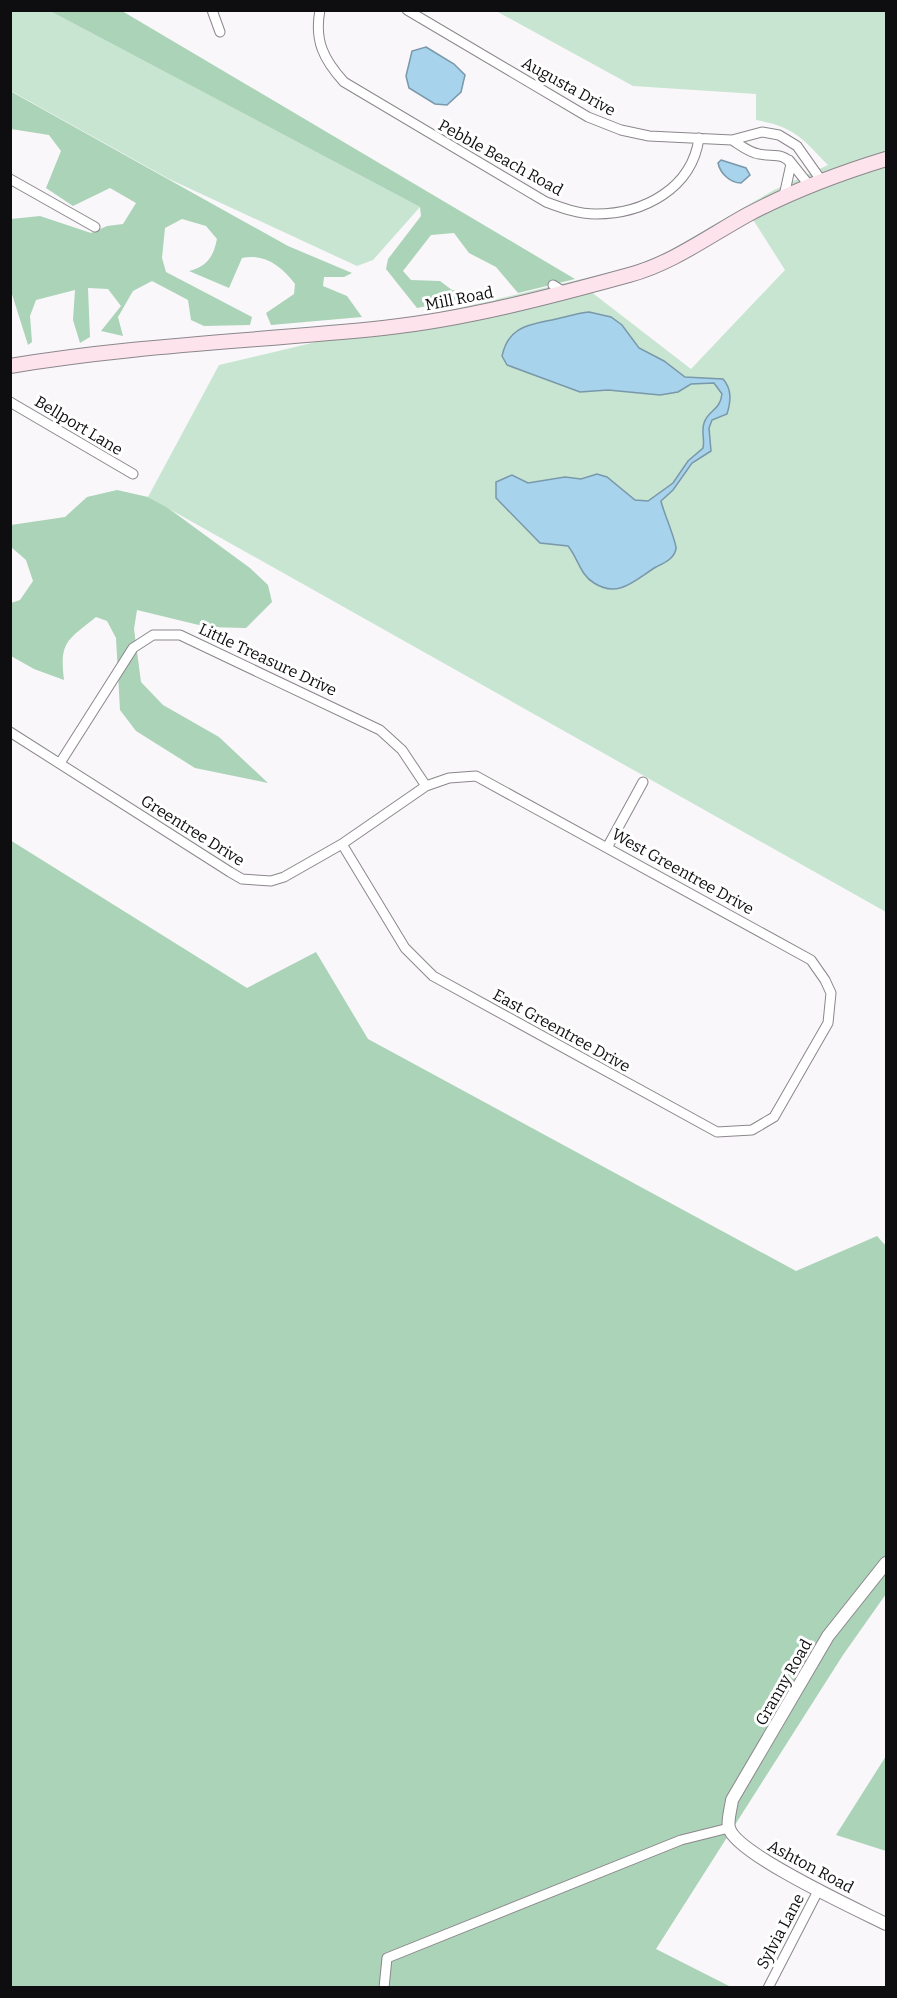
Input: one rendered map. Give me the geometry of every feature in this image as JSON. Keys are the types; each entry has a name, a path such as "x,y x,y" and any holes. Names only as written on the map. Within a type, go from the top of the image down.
{"main road":[{"name":"Mill Road","path":"10,366 54,358 274,336 385,328 479,312 559,288 632,275 664,261 784,196 815,182 886,159"}],"street":[{"path":"212,10 220,32"},
{"name":"Pebble Beach Road","path":"321,10 317,25 320,45 328,64 344,82 546,202 569,211 595,214 624,212 651,202 676,184 691,169 699,138"},
{"name":"Augusta Drive","path":"407,10 588,117 621,130 649,136 732,140 762,132 779,135 797,146 815,182"},
{"name":"Augusta Drive","path":"732,140 758,154 780,155 789,160"},
{"path":"789,160 815,182"},
{"path":"784,196 791,164 789,160"},
{"path":"10,179 95,227"},
{"name":"Bellport Lane","path":"10,402 50,428 133,474"},
{"name":"Little Treasure Drive","path":"60,763 133,648 153,635 180,635 380,730 402,750 426,786"},
{"name":"Greentree Drive","path":"10,732 242,879 271,881 284,877 342,844 426,786"},
{"name":"West Greentree Drive","path":"426,786 449,778 476,776 608,846 811,960 831,993 831,1012 828,1023 802,1070"},
{"path":"608,846 643,782"},
{"name":"East Greentree Drive","path":"342,844 405,948 433,976 717,1132 741,1132 764,1124 780,1109 802,1070"},
{"name":"Granny Road","path":"729,1828 732,1800 828,1636 886,1563"},
{"path":"384,1988 387,1958 681,1840 729,1828"},
{"name":"Ashton Road","path":"729,1828 739,1844 886,1924"},
{"name":"Sylvia Lane","path":"768,1988 819,1889"}],"green space":[{"path":"10,11 50,11 420,207 373,260 357,266 169,179 11,91"},
{"path":"50,11 122,11 575,279 518,293 496,267 469,253 454,233 431,235 403,271 411,280 440,281 452,290 482,295 417,308 386,269 388,259 421,216 420,207"},
{"path":"496,11 886,11 886,912 148,497 219,365 628,268 662,255 774,190 828,165 789,130 756,120 756,94 633,86","holes":["752,218 785,270 691,369 590,291"]},
{"path":"10,91 288,246 352,273 344,277 324,277 323,286 347,296 362,317 271,325 266,313 294,294 295,284 290,278 272,263 250,257 242,258 229,288 189,271 205,264 217,239 206,226 182,219 165,228 162,258 166,272 252,317 250,325 204,326 191,320 188,300 152,281 133,291 118,317 123,336 101,331 121,306 108,289 88,288 90,337 80,343 73,320 75,290 36,300 30,316 32,342 28,345 11,291 11,219 40,216 91,233 107,226 123,224 136,203 110,188 73,206 46,188 61,151 49,135 11,129"},
{"path":"117,490 148,497 168,508 250,568 268,585 272,602 246,628 207,627 137,610 134,629 141,682 163,705 219,737 268,783 195,768 136,731 120,710 116,638 107,621 96,617 68,642 63,657 64,680 34,669 11,656 11,603 20,600 33,581 26,560 11,547 11,525 65,517 87,497"},
{"path":"10,840 247,988 316,952 368,1039 796,1271 877,1236 886,1246 886,1594 843,1655 656,1949 731,1987 11,1987"},
{"path":"886,1756 886,1851 836,1835"}],"water":[{"path":"426,47 454,64 465,75 461,92 447,105 435,104 409,88 406,76 412,51"},
{"path":"721,160 746,168 750,175 741,183 733,181 721,170 718,163"},
{"path":"589,312 611,317 622,325 639,348 664,361 685,377 723,379 730,395 727,414 712,420 709,428 711,451 692,463 673,490 661,501 676,546 673,555 627,586 611,589 589,580 568,546 540,543 496,498 496,482 512,475 528,483 565,477 581,479 597,474 607,477 635,500 648,501 673,483 688,461 703,448 704,423 708,415 719,404 722,394 714,383 691,384 678,392 660,395 608,390 580,392 507,365 502,356 505,346 515,332 529,325"}]}
